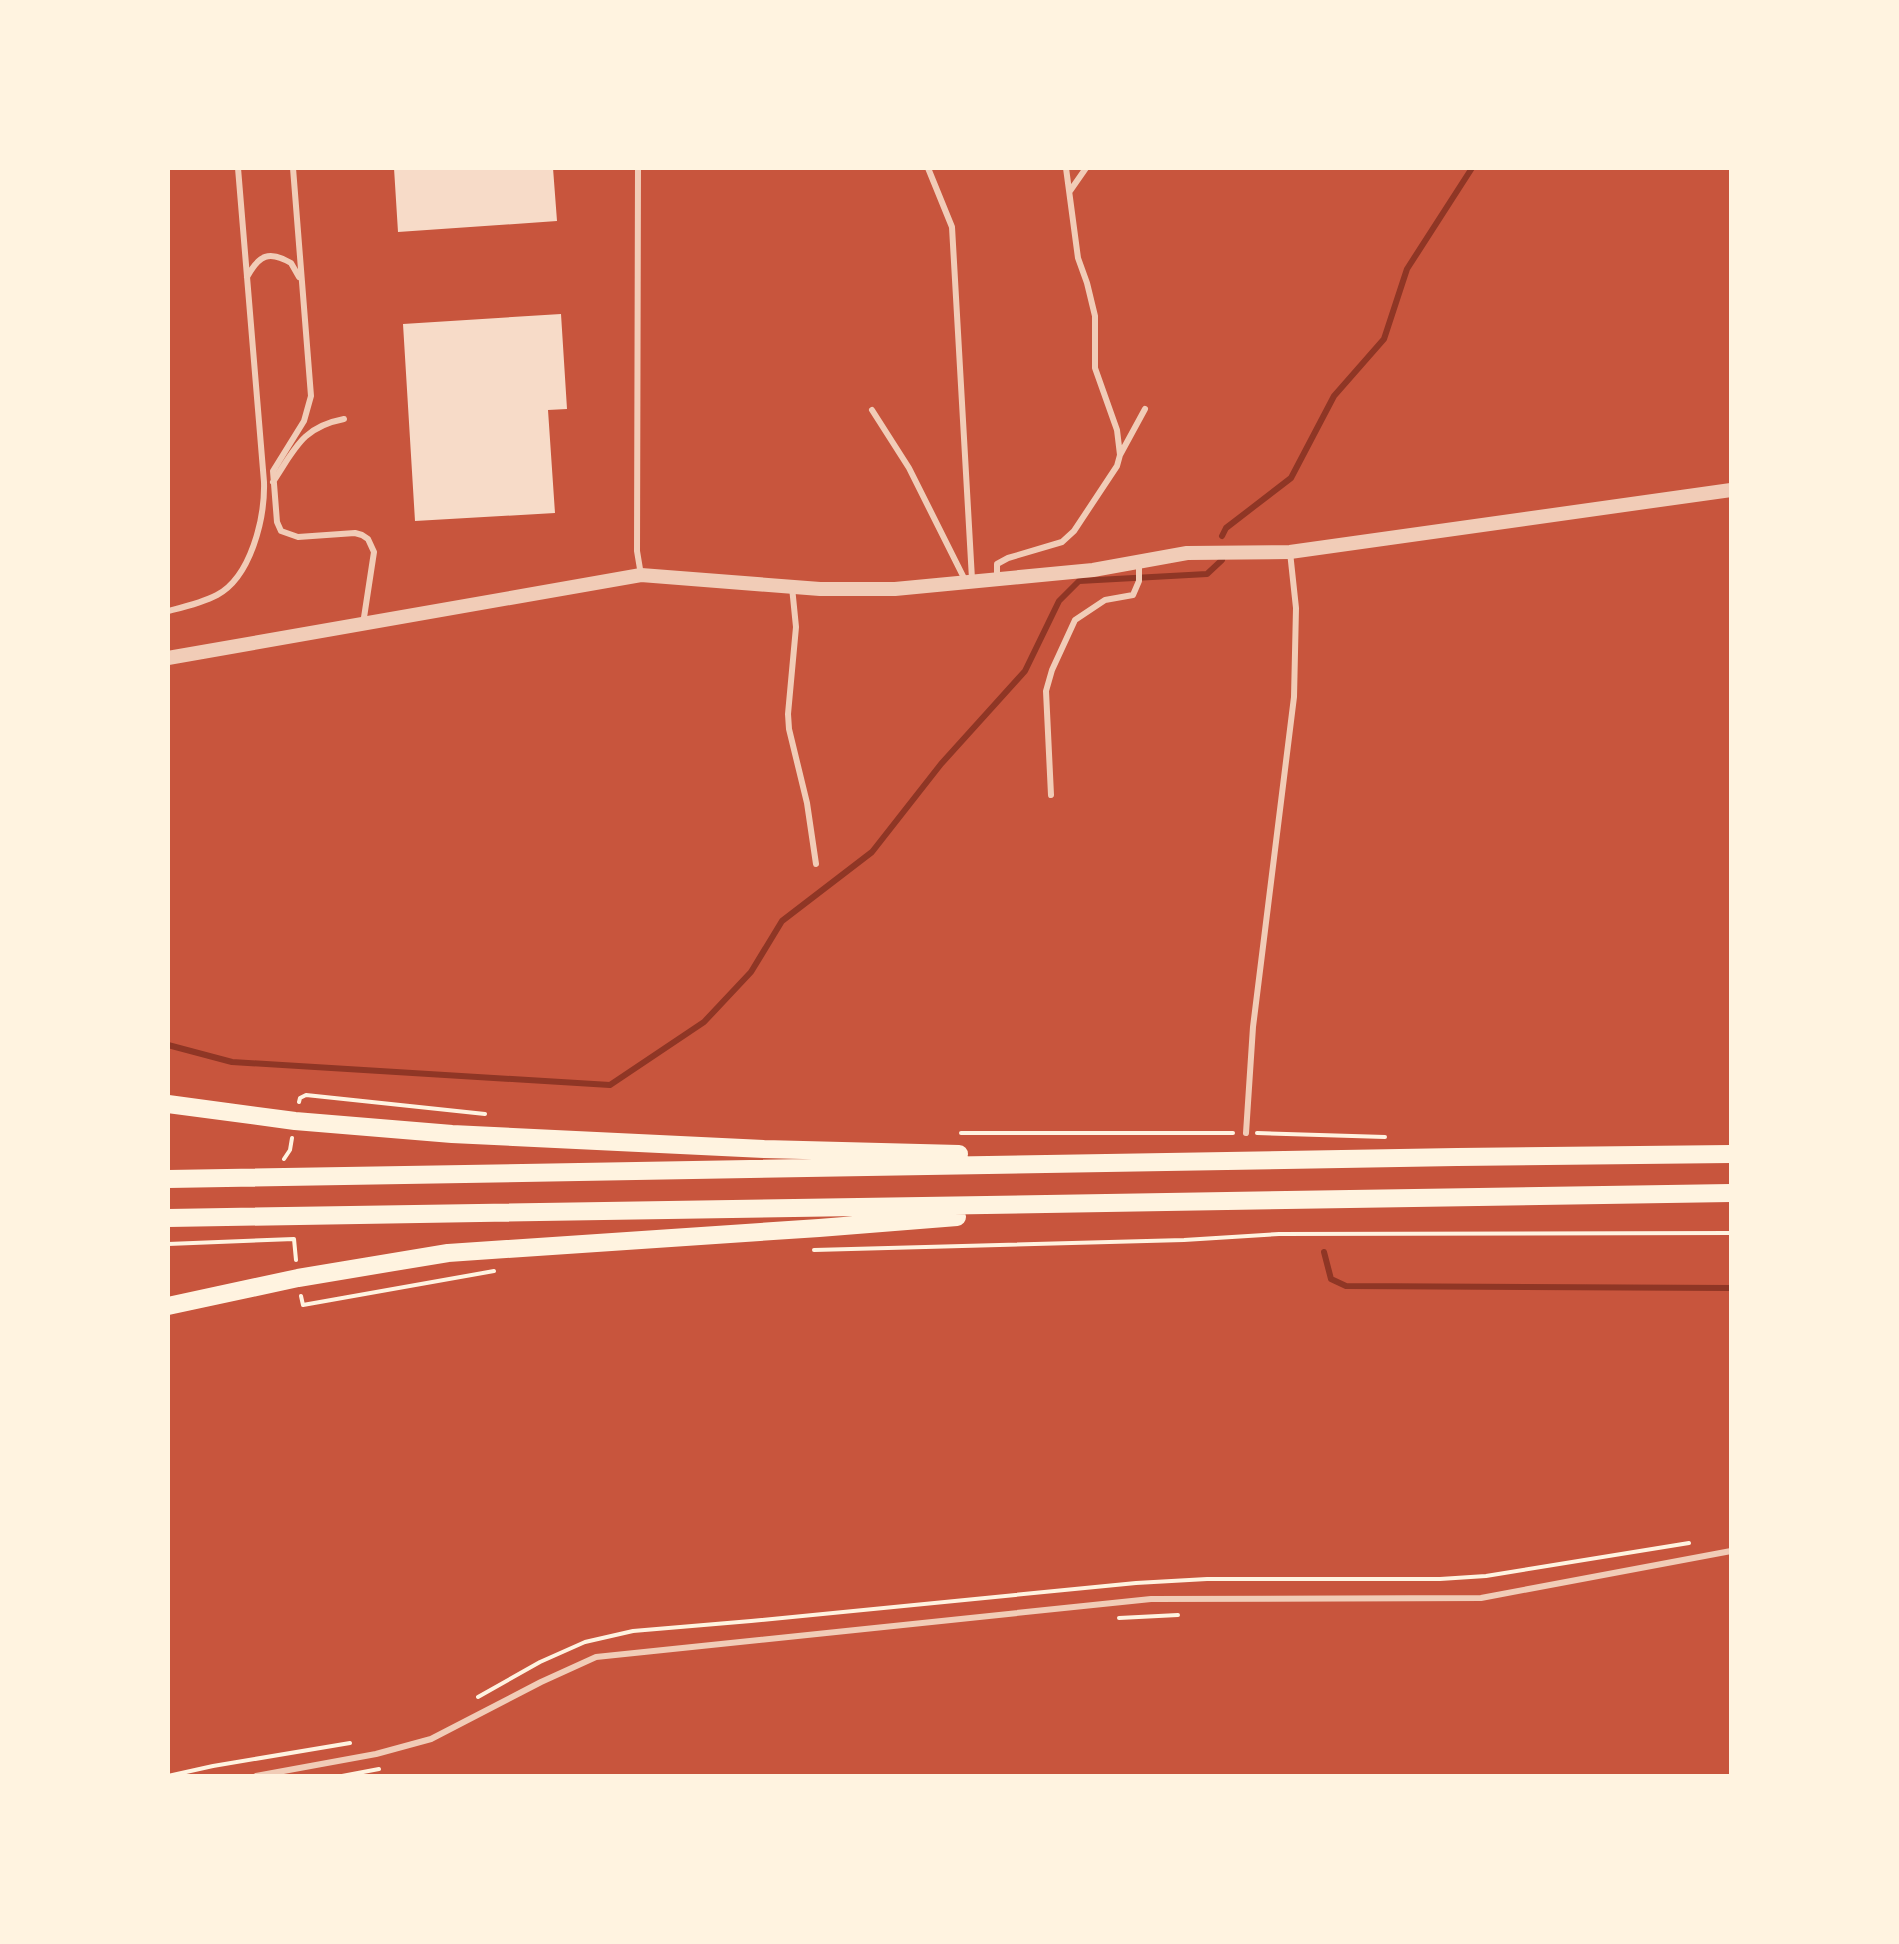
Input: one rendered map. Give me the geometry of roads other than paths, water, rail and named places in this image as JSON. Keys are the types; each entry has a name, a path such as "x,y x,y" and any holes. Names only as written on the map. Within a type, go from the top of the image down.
{"highway":[{"path":"168,1104 295,1121 452,1134 764,1149 1245,1161"},
{"path":"168,1179 1731,1154"},
{"path":"168,1218 1731,1193"},
{"path":"168,1306 298,1278 448,1253 819,1228 1119,1203"}],"street":[{"path":"168,658 641,575 820,589 895,589 1093,570 1187,553 1290,552 1731,490"}],"lane":[{"path":"168,611 216,596 239,576 259,526 263,501 264,482 238,168"},
{"path":"293,168 311,396 304,421 275,465 272,482 277,522 283,533 298,537 355,533 371,543 374,552 363,624"},
{"path":"638,168 637,551 641,575"},
{"path":"928,168 952,227 969,582"},
{"path":"1066,168 1078,258 1095,316 1095,368 1117,430 1120,455"},
{"path":"1070,191 1086,168"},
{"path":"247,277 257,262 271,255 295,266 301,284"},
{"path":"997,579 997,564 1062,542 1074,531 1117,466 1145,409"},
{"path":"872,410 909,468 969,582"},
{"path":"272,482 300,441 321,424 344,419"},
{"path":"1246,1133 1253,1027 1294,697 1296,608 1290,552"},
{"path":"1051,795 1046,691 1052,670 1075,620 1105,600 1133,595 1139,581 1139,562"},
{"path":"792,587 796,627 789,729 807,803 816,864"},
{"path":"256,1776 376,1754 431,1739 596,1657 1151,1599 1481,1598 1731,1551"}],"waterway":[{"path":"1222,536 1226,528 1291,478 1334,396 1384,339 1407,269 1472,168"},
{"path":"168,1045 232,1062 610,1085 704,1022 751,972 782,921 872,852 941,764 1025,671 1059,601 1079,581 1207,574 1222,560"},
{"path":"1324,1252 1331,1279 1346,1286 1731,1288"}]}
